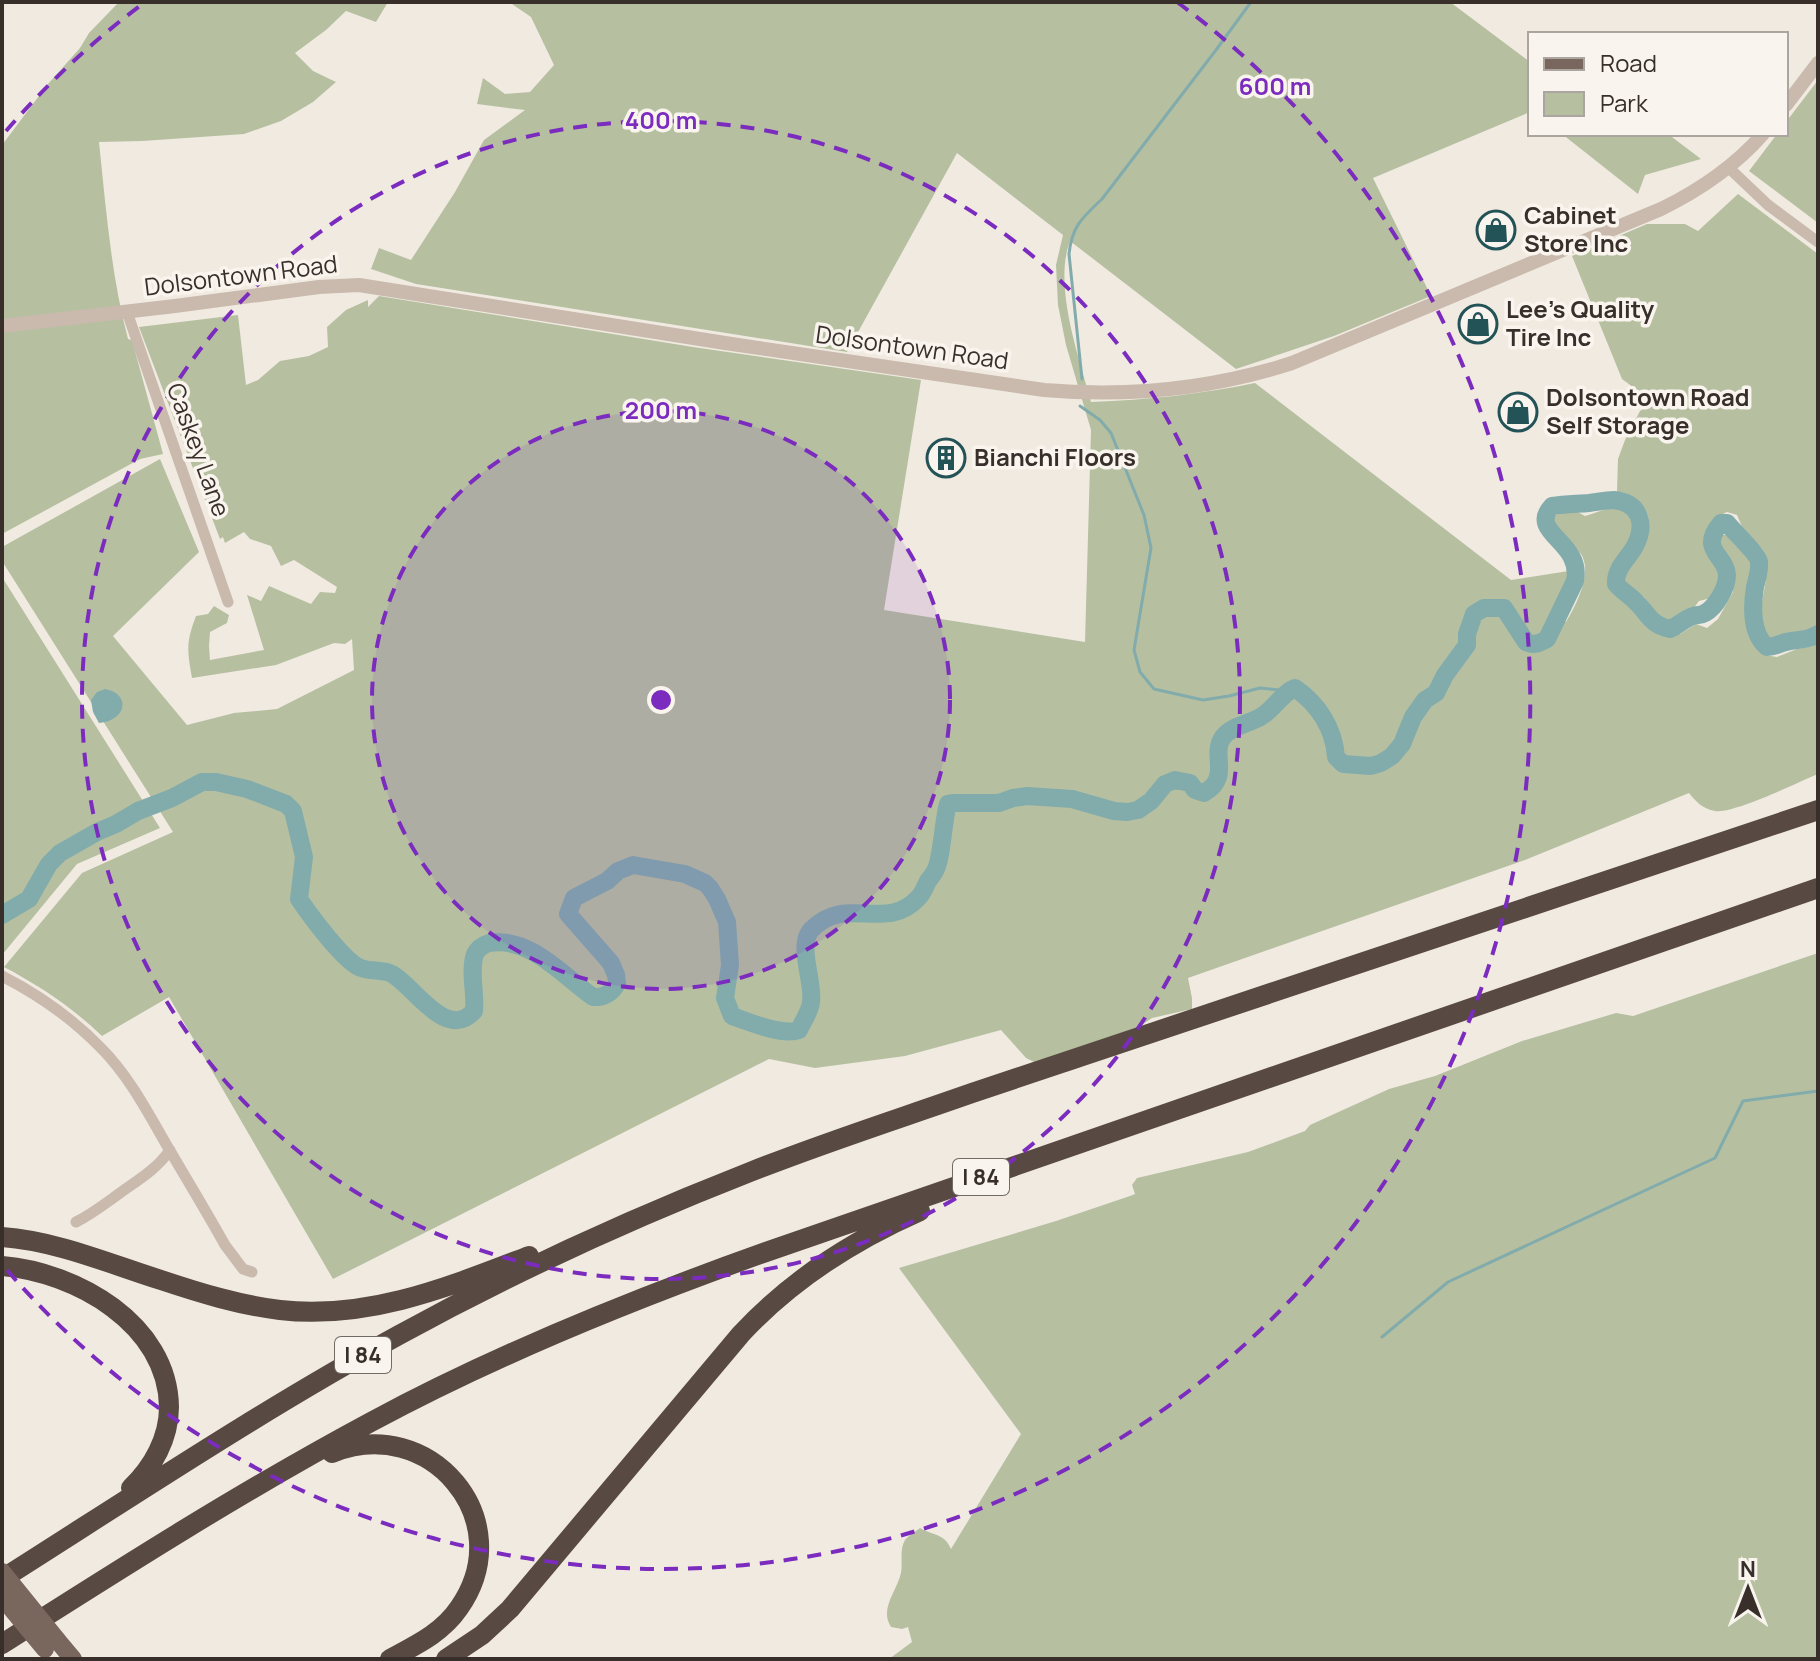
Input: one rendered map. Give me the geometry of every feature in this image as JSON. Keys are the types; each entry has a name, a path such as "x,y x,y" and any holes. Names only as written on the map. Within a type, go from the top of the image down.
{"highway":[{"name":"I 84","path":"2,1579 261,1414 400,1334 560,1254 660,1209 834,1140 1818,810"},
{"name":"I 84","path":"3,1644 248,1491 373,1421 456,1379 565,1330 698,1276 1818,888"},
{"path":"446,1659 482,1635 510,1609 741,1334 786,1291 839,1252 880,1229 932,1205 1016,1174 1055,1151"},
{"path":"2,1237 43,1243 240,1304 282,1310 335,1311 386,1305 423,1295 660,1209"},
{"path":"2,1266 55,1278 83,1289 116,1310 143,1336 165,1375 169,1418 155,1458 133,1486 82,1528"},
{"path":"248,1491 336,1451 372,1444 389,1444 421,1454 445,1470 457,1483 467,1498 477,1528 478,1557 472,1584 458,1609 440,1630 390,1659"}],"main road":[{"path":"2,1572 52,1649"},
{"path":"2,1597 52,1649 73,1659"}],"street":[{"path":"1788,102 1818,63"},
{"name":"Dolsontown Road","path":"2,326 319,287 359,285 1032,388 1080,393 1133,392 1221,381 1292,363 1661,209 1706,185 1729,168 1761,136"},
{"path":"1729,168 1768,205 1818,242"},
{"name":"Caskey Lane","path":"127,312 228,602"},
{"path":"2,976 35,993 60,1011 103,1050 134,1090 225,1245 243,1269 252,1272"},
{"path":"76,1222 148,1173 162,1162 170,1150"}],"green space":[{"path":"119,2 388,2 376,22 346,11 295,53 313,71 336,82 313,102 281,121 244,134 99,142 122,315 128,339 132,340 163,454 140,459 2,534 2,145 89,33"},
{"path":"509,2 1450,2 1528,60 1528,113 1373,178 1431,296 1334,336 1236,369 1070,241 1064,279 1066,300 1091,402 1174,396 1255,383 1511,580 1575,570 1554,612 1566,622 1582,589 1585,570 1581,554 1553,519 1560,511 1574,510 1585,516 1618,507 1636,518 1634,536 1610,570 1608,582 1611,591 1655,632 1680,634 1696,624 1707,628 1718,619 1733,592 1734,569 1721,549 1721,535 1726,535 1754,561 1748,598 1753,643 1764,655 1777,657 1818,642 1818,774 1724,811 1707,809 1689,793 1525,860 1188,978 1192,1009 1152,1018 1081,1067 1066,1072 1026,1058 1001,1030 905,1056 815,1068 769,1059 333,1279 169,997 102,1036 56,998 4,967 82,873 173,832 2,561 2,547 160,459 199,552 113,636 187,725 234,713 277,709 354,670 352,639 345,644 334,643 276,665 192,678 188,646 196,616 208,614 214,606 229,615 227,623 210,632 210,660 264,650 247,595 261,601 269,586 311,604 320,592 335,593 337,587 294,560 281,566 271,546 250,539 244,532 225,543 223,537 220,539 139,327 238,315 246,385 258,380 280,361 309,356 328,347 327,327 346,310 368,300 368,307 379,296 921,380 884,610 1085,642 1091,430 1066,345 1058,305 1056,265 1063,235 957,153 847,352 416,284 371,269 379,248 411,260 484,140 525,110 477,104 483,78 505,94 530,92 554,65 531,17"},
{"path":"1818,80 1818,223 1749,171 1775,136 1788,136 1788,119"},
{"path":"1565,136 1671,136 1701,159 1645,175 1638,194"},
{"path":"1738,194 1818,254 1818,627 1775,643 1768,641 1761,629 1766,580 1763,550 1743,529 1737,515 1727,512 1721,515 1709,534 1706,553 1718,569 1720,578 1715,597 1699,601 1678,621 1669,624 1657,618 1644,597 1624,588 1622,578 1644,541 1648,518 1644,508 1634,499 1617,492 1618,459 1640,411 1653,402 1622,379 1572,256 1647,224 1685,224 1698,231"},
{"path":"2,577 160,828 77,864 2,955"},
{"path":"1818,953 1818,1659 889,1659 912,1642 908,1627 891,1627 887,1614 901,1573 905,1540 920,1528 942,1537 951,1549 1021,1434 899,1268 1130,1196 1135,1194 1132,1185 1137,1178 1248,1152 1305,1131 1310,1125 1389,1089 1435,1076 1522,1041 1616,1013 1633,1016"}],"water":[{"path":"105,689 119,696 122,707 115,718 99,723 91,700 97,692"}],"waterway":[{"path":"1082,379 1069,254 1075,229 1102,199 1251,2"},
{"path":"1080,406 1100,420 1111,433 1144,515 1151,548 1134,650 1140,672 1154,689 1203,700 1260,688 1288,691"},
{"path":"2,915 29,899 49,864 60,853 138,811 202,782 216,782 247,789 286,804 293,811 304,857 299,899 304,906 354,964 392,974 441,1016 452,1020 463,1019 474,1011 473,961 478,950 489,943 504,942 532,951 593,997 611,992 617,983 611,963 568,914 574,898 633,865 685,874 705,883 717,899 727,922 730,965 725,998 732,1016 766,1028 799,1030 810,1006 806,945 811,930 824,919 838,914 893,913 906,908 919,897 937,865 948,804 999,803 1027,796 1072,799 1127,812 1138,810 1151,801 1165,784 1175,780 1190,783 1195,790 1204,793 1217,780 1218,751 1223,737 1262,716 1295,688 1311,701 1323,718 1332,736 1336,757 1343,764 1371,766 1392,756 1402,744 1413,717 1425,700 1436,693 1467,645 1467,634 1474,614 1484,608 1504,608 1526,642 1534,644 1547,639 1575,581 1571,556 1546,523 1546,515 1552,506 1614,500 1635,510 1640,523 1638,538 1620,568 1616,584 1650,618 1670,629 1690,617 1705,613 1723,591 1726,568 1715,552 1712,540 1721,523 1727,523 1758,558 1753,611 1755,627 1762,641 1770,647 1818,634"},
{"path":"1382,1337 1448,1282 1715,1158 1743,1101 1818,1091"}],"place":[{"name":"Cabinet Store Inc","path":"1496,230"},
{"name":"Lee's Quality Tire Inc","path":"1478,324"},
{"name":"Dolsontown Road Self Storage","path":"1518,412"},
{"name":"Bianchi Floors","path":"946,458"}]}
